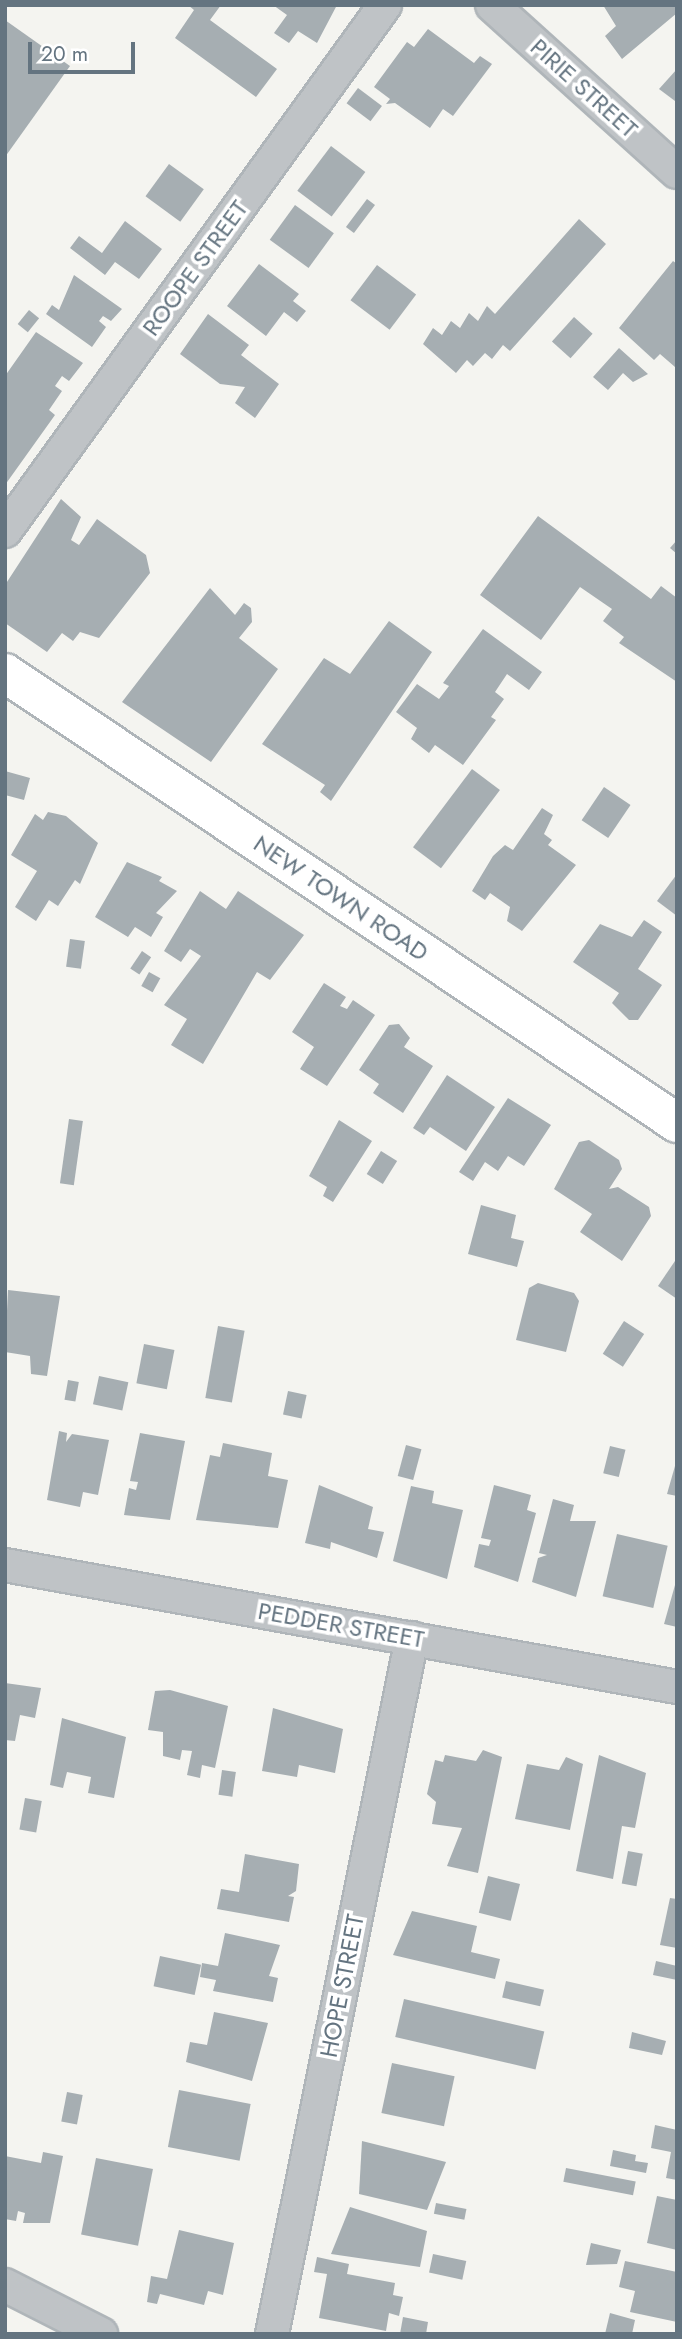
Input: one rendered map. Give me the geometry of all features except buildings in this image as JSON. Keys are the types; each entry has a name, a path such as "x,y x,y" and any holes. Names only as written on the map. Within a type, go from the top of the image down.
{"main road":[{"name":"NEW TOWN ROAD","path":"5,673 677,1123"}],"street":[{"name":"ROOPE STREET","path":"5,531 385,5"},
{"name":"PIRIE STREET","path":"492,5 677,172"},
{"name":"PEDDER STREET","path":"5,1565 677,1686"},
{"name":"HOPE STREET","path":"272,2334 412,1638"},
{"path":"5,2285 101,2334"}]}
